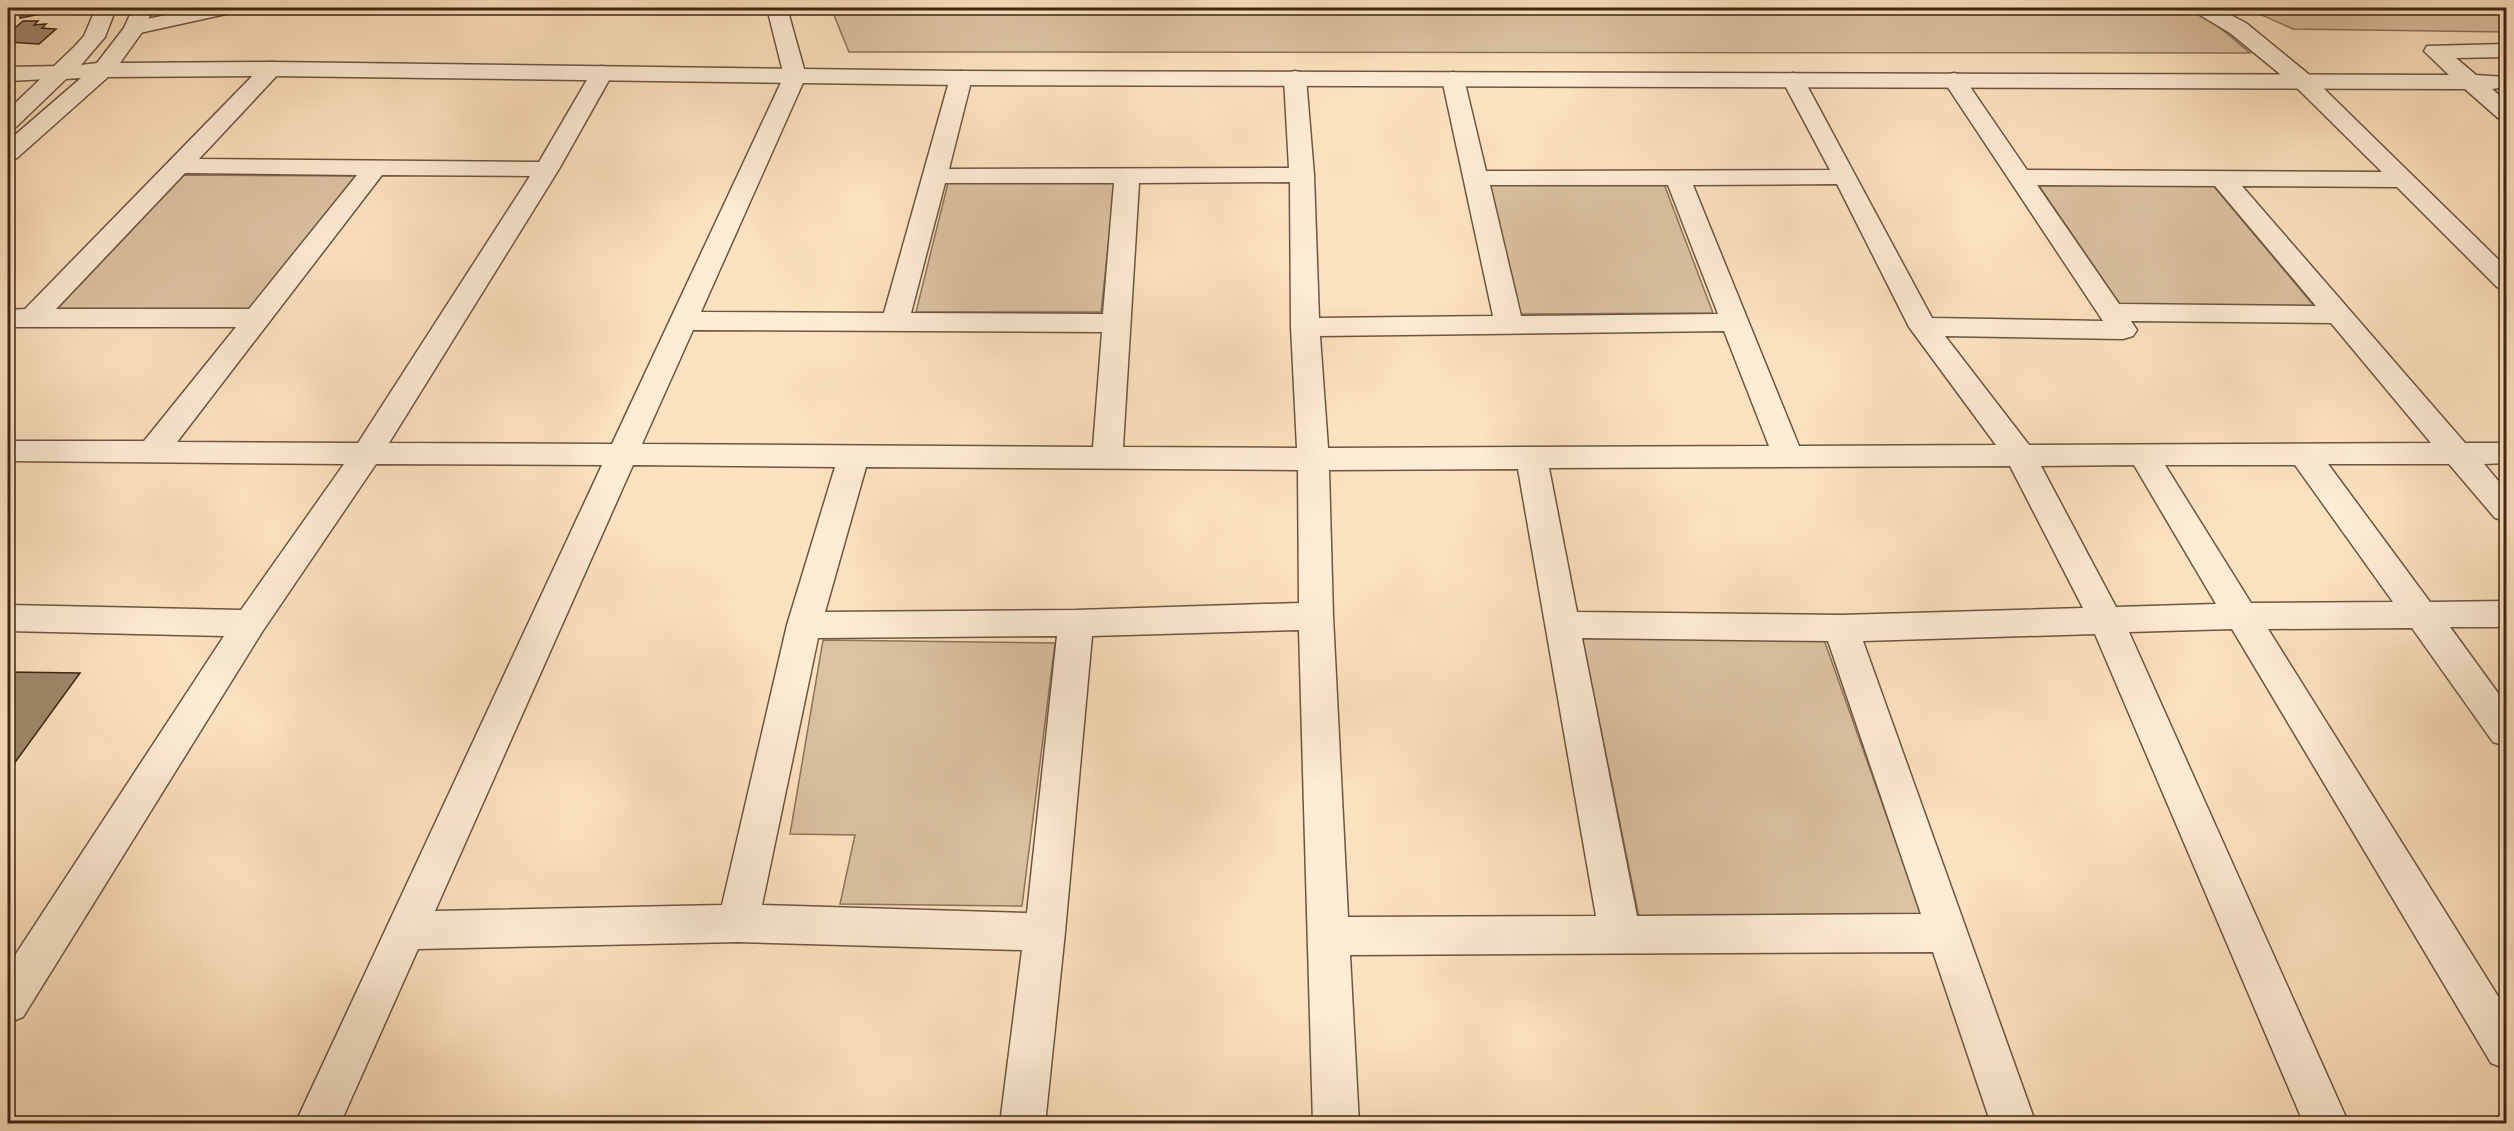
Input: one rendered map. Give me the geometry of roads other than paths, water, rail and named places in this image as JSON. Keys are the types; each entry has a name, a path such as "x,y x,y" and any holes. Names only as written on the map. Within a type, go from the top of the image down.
{"street":[{"path":"8,122 94,37 106,8"},
{"path":"8,153 102,70 120,51 139,18 228,8"},
{"path":"317,1124 795,76 777,8"},
{"path":"2202,8 2238,28 2304,82 2506,281"},
{"path":"2504,79 2476,74 2452,66 2435,51 2506,51"},
{"path":"8,74 102,70 272,69 961,78 2304,82 2476,74"},
{"path":"20,318 178,166 272,69"},
{"path":"8,1003 250,623 367,453 547,169 602,73"},
{"path":"2476,74 2506,113"},
{"path":"896,323 961,78"},
{"path":"1295,78 1302,175 1305,327 1313,459 1316,616 1336,1124"},
{"path":"1454,79 1474,178 1509,325"},
{"path":"1793,80 1923,327 2020,455 2107,621 2327,1124"},
{"path":"1923,327 2122,330 1954,80"},
{"path":"178,166 547,169"},
{"path":"153,452 375,168"},
{"path":"1107,459 1127,175"},
{"path":"936,176 1302,175"},
{"path":"1474,178 1846,177"},
{"path":"2018,177 2404,180"},
{"path":"1678,178 1788,457"},
{"path":"2222,179 2506,510"},
{"path":"2109,312 2338,315"},
{"path":"20,318 257,318"},
{"path":"683,321 1117,322"},
{"path":"1305,327 1735,322"},
{"path":"8,451 1107,459 1532,459 2506,453"},
{"path":"2304,454 2506,731"},
{"path":"2143,455 2506,1048"},
{"path":"738,923 804,625 854,456"},
{"path":"1532,459 1620,935"},
{"path":"1563,625 1841,628 2241,616 2506,614"},
{"path":"804,625 1076,623 1316,616"},
{"path":"14,626 250,623"},
{"path":"1022,1124 1045,932 1076,623"},
{"path":"1841,628 2014,1124"},
{"path":"404,931 738,923 1045,932"},
{"path":"1329,936 1947,933"}]}
